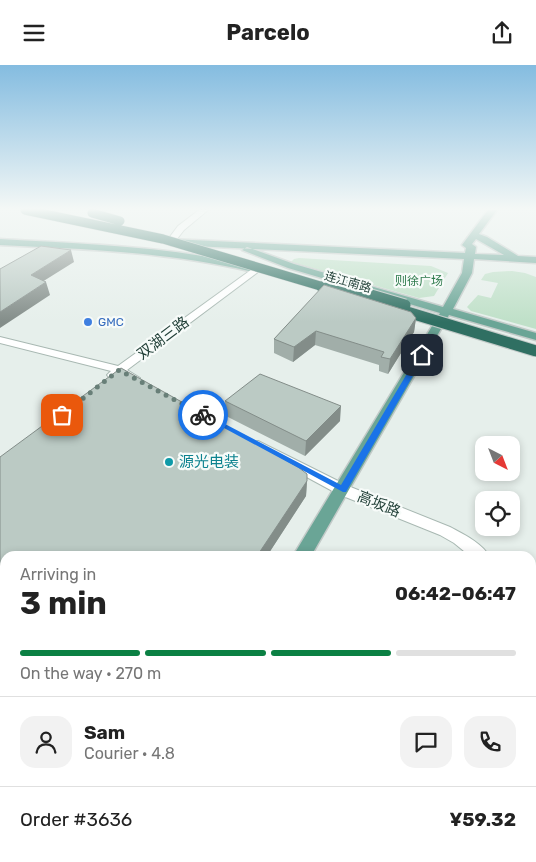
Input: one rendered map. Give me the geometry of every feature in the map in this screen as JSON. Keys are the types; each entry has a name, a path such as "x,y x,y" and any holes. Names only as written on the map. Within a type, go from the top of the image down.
{"highway":[{"path":"190,247 536,351"},
{"path":"208,247 536,344"}],"main road":[{"name":"连江南路","path":"92,247 141,250 198,257 255,270 507,345 536,357"},
{"name":"连江南路","path":"241,247 291,266 536,337"},
{"path":"285,247 469,256 532,263"},
{"path":"305,551 343,489 467,273 469,256 467,247"},
{"path":"469,256 477,247"},
{"path":"498,247 500,251 532,263"}],"street":[{"name":"双湖三路","path":"101,385 255,270"},
{"path":"0,340 119,370 146,384"},
{"name":"高坂路","path":"250,441 343,489 445,531 460,539 475,551"}],"green space":[{"name":"则徐广场","path":"299,258 431,266 448,273 434,296 419,298 291,262"},
{"path":"512,271 536,277 536,329 471,311 467,307 478,295 491,298 498,283 481,280 485,274"}],"building":[{"path":"39,247 71,250 31,275 46,282 0,312 0,269"},
{"path":"324,285 411,312 416,318 390,359 381,357 384,352 316,331 294,347 274,339"},
{"path":"121,368 298,467 307,474 307,481 260,551 0,551 0,457"},
{"path":"260,374 341,406 306,441 225,401"}],"way so far":[{"path":"62,415 119,370 203,415"}],"place":[{"name":"GMC","path":"88,322"},
{"name":"源光电装","path":"169,462"}],"route":[{"path":"203,415 343,489 422,355"}]}
